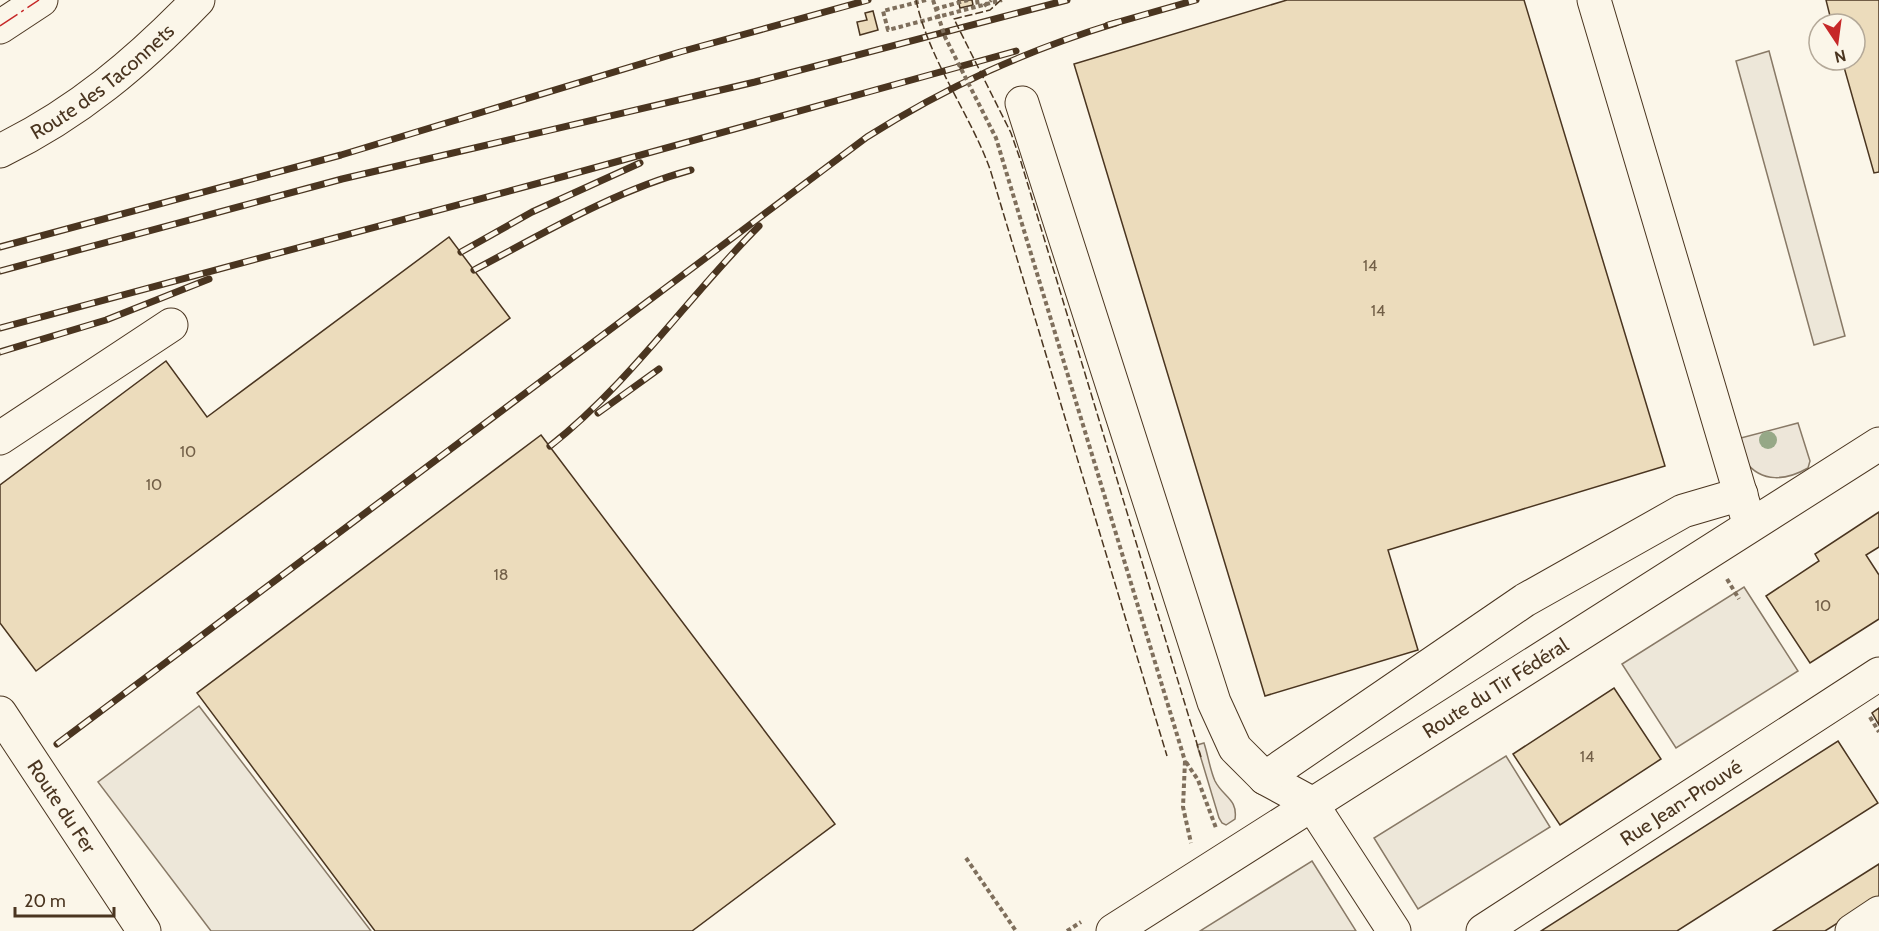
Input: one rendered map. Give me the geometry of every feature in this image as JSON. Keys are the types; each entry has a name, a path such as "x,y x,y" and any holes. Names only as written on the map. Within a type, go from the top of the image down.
{"street":[{"path":"0,27 40,0"},
{"name":"Route des Taconnets","path":"0,151 63,115 113,81 158,41 198,0"},
{"path":"1594,0 1750,527"},
{"path":"1022,103 1214,702 1235,748 1265,778 1311,803 1394,931"},
{"path":"0,438 171,325"},
{"name":"Route du Tir Fédéral","path":"1113,931 1879,444"},
{"path":"1265,778 1524,600 1683,511 1741,494"},
{"name":"Rue Jean-Prouvé","path":"1483,931 1879,674"},
{"name":"Route du Fer","path":"0,713 144,931"},
{"path":"1852,931 1879,913"}],"path":[{"path":"926,0 883,11 888,30 1002,0"},
{"path":"933,0 954,56 996,138 1185,761 1198,780 1218,834"},
{"path":"935,9 966,0"},
{"path":"977,0 978,6"},
{"path":"938,18 984,6 991,0"},
{"path":"1722,570 1739,599"},
{"path":"1867,712 1879,732"},
{"path":"1185,761 1183,807 1193,850"},
{"path":"966,858 1016,931"}],"shaded area":[{"path":"1769,51 1845,336 1814,345 1736,61"},
{"path":"1798,423 1810,461 1808,468 1792,475 1775,478 1759,473 1745,461 1737,439"},
{"path":"1744,587 1798,671 1676,748 1622,664"},
{"path":"199,706 371,931 211,931 98,782"},
{"path":"1204,743 1215,781 1234,807 1235,819 1226,825 1219,818 1197,745"},
{"path":"1506,756 1550,827 1418,909 1374,838"},
{"path":"1312,861 1356,931 1200,931"}],"building":[{"path":"958,0 972,0 973,5 960,8"},
{"path":"1287,0 1524,0 1665,466 1388,550 1418,650 1265,696 1074,64"},
{"path":"1826,0 1879,0 1879,172 1874,173 1845,72 1867,72 1867,12 1829,12"},
{"path":"873,11 878,30 860,35 857,22 867,20 865,13"},
{"path":"449,237 510,318 36,671 0,623 0,485 166,361 207,417"},
{"path":"541,435 835,824 692,931 375,931 197,693"},
{"path":"1879,512 1879,547 1866,555 1879,575 1879,619 1810,663 1766,596 1819,561 1815,554"},
{"path":"1614,688 1661,759 1560,825 1513,754"},
{"path":"1879,708 1879,725 1872,713"},
{"path":"1838,741 1878,803 1677,931 1541,931"},
{"path":"1879,864 1879,897 1825,931 1773,931"}],"railway":[{"path":"0,247 341,155 680,52 868,0"},
{"path":"0,271 342,179 755,82 1067,0"},
{"path":"1108,25 1196,0"},
{"path":"57,744 867,137 927,102 988,71 1050,45 1116,23"},
{"path":"0,328 565,176 1016,51"},
{"path":"461,252 532,212 640,163"},
{"path":"474,270 607,201 634,189 691,170"},
{"path":"550,446 579,421 632,368 759,226"},
{"path":"0,352 106,320 209,279"},
{"path":"598,413 659,369"}],"fence":[{"path":"916,0 930,44 990,169 1167,756"},
{"path":"1001,0 990,10 954,19 1011,133 1021,162 1201,757"}],"power":[{"path":"0,26 39,0"}]}
